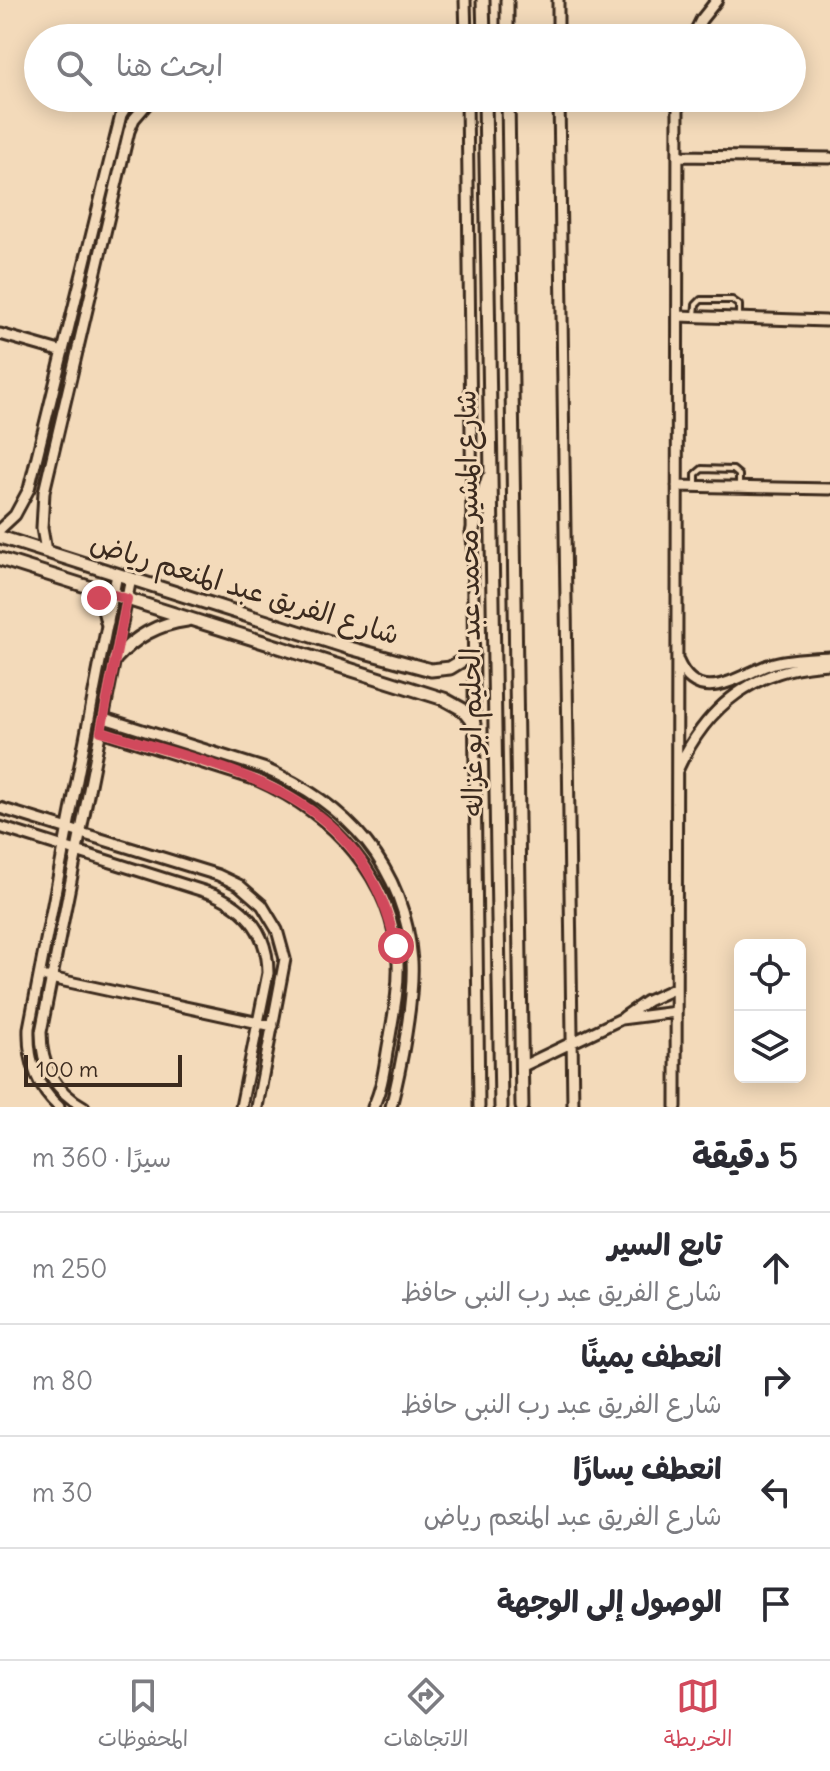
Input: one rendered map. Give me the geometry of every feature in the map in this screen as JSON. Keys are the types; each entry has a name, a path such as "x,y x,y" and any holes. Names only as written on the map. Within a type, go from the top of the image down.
{"street":[{"path":"465,0 466,24"},
{"path":"483,0 483,24"},
{"path":"507,0 507,24"},
{"path":"558,0 558,24"},
{"path":"701,24 717,0"},
{"path":"479,24 483,19"},
{"path":"0,529 15,515 29,489 123,112"},
{"path":"46,551 41,516 44,492 129,131 140,112"},
{"path":"467,112 479,1107"},
{"name":"شارع المشير محمد عبد الحليم ابو غزاله","path":"485,112 501,1107"},
{"name":"شارع المشير محمد عبد الحليم ابو غزاله","path":"508,112 522,1107"},
{"path":"559,112 573,1107"},
{"path":"676,1107 678,112"},
{"path":"678,156 830,158"},
{"path":"78,289 92,292"},
{"path":"678,316 826,321"},
{"path":"0,334 63,352"},
{"path":"490,383 513,383"},
{"path":"472,533 491,466"},
{"path":"677,486 830,489"},
{"name":"شارع الفريق عبد المنعم رياض","path":"0,537 346,647 431,670 450,668 473,654"},
{"name":"شارع الفريق عبد المنعم رياض","path":"0,559 451,702 467,713 474,724"},
{"path":"0,566 16,564"},
{"path":"59,1107 41,1087 33,1069 28,1049 29,1028 117,574"},
{"path":"84,1107 61,1091 45,1065 41,1032 131,578"},
{"path":"91,588 103,606 107,622"},
{"path":"115,659 131,643 150,631 170,623 192,620"},
{"path":"341,667 346,647"},
{"path":"677,659 682,671 692,680 717,686 784,661 830,657"},
{"path":"676,775 694,739 736,694 771,674 800,666 830,664"},
{"path":"104,718 287,778 325,799 366,841 398,899 412,963 410,1000 391,1107"},
{"path":"101,731 276,788 328,822 361,860 385,905 398,964 391,1028 380,1089 373,1107"},
{"path":"0,808 218,875 239,885 262,905 277,930 285,959 257,1107"},
{"path":"0,827 197,888 228,901 242,911 258,931 268,954 268,973 241,1107"},
{"path":"39,976 273,1026"},
{"path":"521,1067 621,1019 647,1001 676,988"},
{"path":"621,1019 676,1012"}],"lane":[{"path":"695,317 696,305 701,300 732,300 739,305 739,318"},
{"path":"695,487 696,474 702,469 737,472 739,487"}],"route":[{"path":"99,598 91,588 127,599 101,731 257,780 312,810 346,840 361,860 385,905 396,946"}]}
